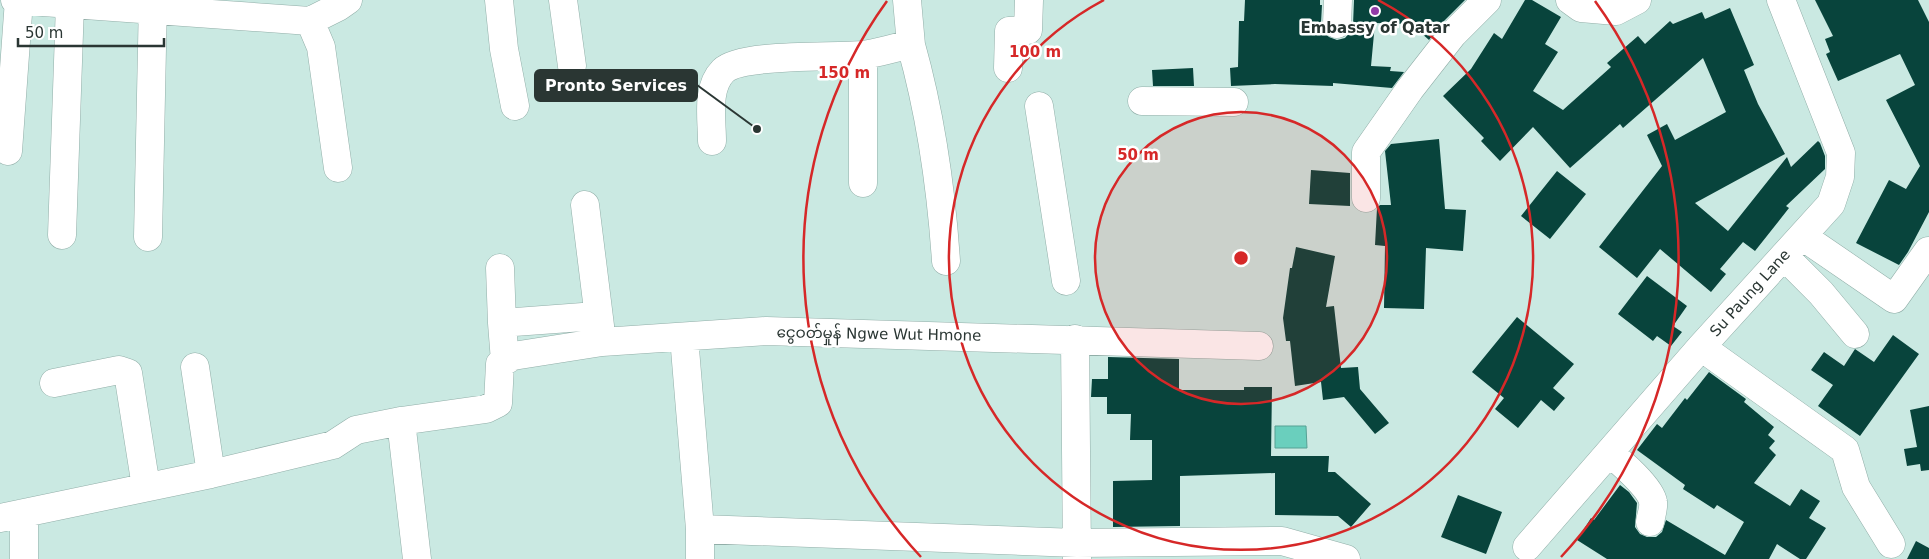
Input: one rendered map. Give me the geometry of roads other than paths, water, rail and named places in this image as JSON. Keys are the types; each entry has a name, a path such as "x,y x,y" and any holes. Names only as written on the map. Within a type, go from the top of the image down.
{"street":[{"path":"15,0 70,4 154,5 310,21 348,0"},
{"path":"8,151 19,0"},
{"path":"498,0 504,49 515,106"},
{"path":"563,0 572,66"},
{"path":"906,0 911,44 923,87 931,128 943,215 946,261"},
{"path":"1008,68 1009,31 1028,30 1029,0"},
{"path":"1366,198 1366,152 1410,89 1453,34 1487,0"},
{"path":"1570,0 1582,8 1616,11 1637,0"},
{"name":"Su Paung Lane","path":"1527,547 1701,347 1831,204 1840,177 1841,153 1782,0"},
{"path":"62,235 70,4"},
{"path":"148,237 154,5"},
{"path":"310,21 321,47 338,168"},
{"path":"712,141 712,89 723,70 738,63 768,59 863,55 911,44"},
{"path":"863,55 863,183"},
{"path":"1142,101 1234,102"},
{"path":"1039,106 1066,282"},
{"path":"585,205 602,342"},
{"path":"1793,246 1894,299 1928,251"},
{"path":"1793,246 1821,293 1855,334"},
{"path":"24,559 12,515 211,474 333,445 356,430 401,421 486,409 498,403 500,364 505,361 500,268"},
{"path":"502,323 583,317"},
{"name":"ငွေဝတ်မှုန် Ngwe Wut Hmone","path":"505,361 513,356 602,342 766,331 1259,346"},
{"path":"684,337 700,529 700,559"},
{"path":"1075,339 1077,551"},
{"path":"1701,347 1845,450 1856,487 1891,544"},
{"path":"195,367 211,474"},
{"path":"54,383 119,370 128,373 146,488"},
{"path":"401,421 417,559"},
{"path":"1609,453 1623,463 1649,494 1653,502 1650,522"},
{"path":"700,529 1077,551 1282,541 1346,559"}],"place":[{"name":"Embassy of Qatar","path":"1375,11"},
{"name":"Pronto Services","path":"757,129"}]}
